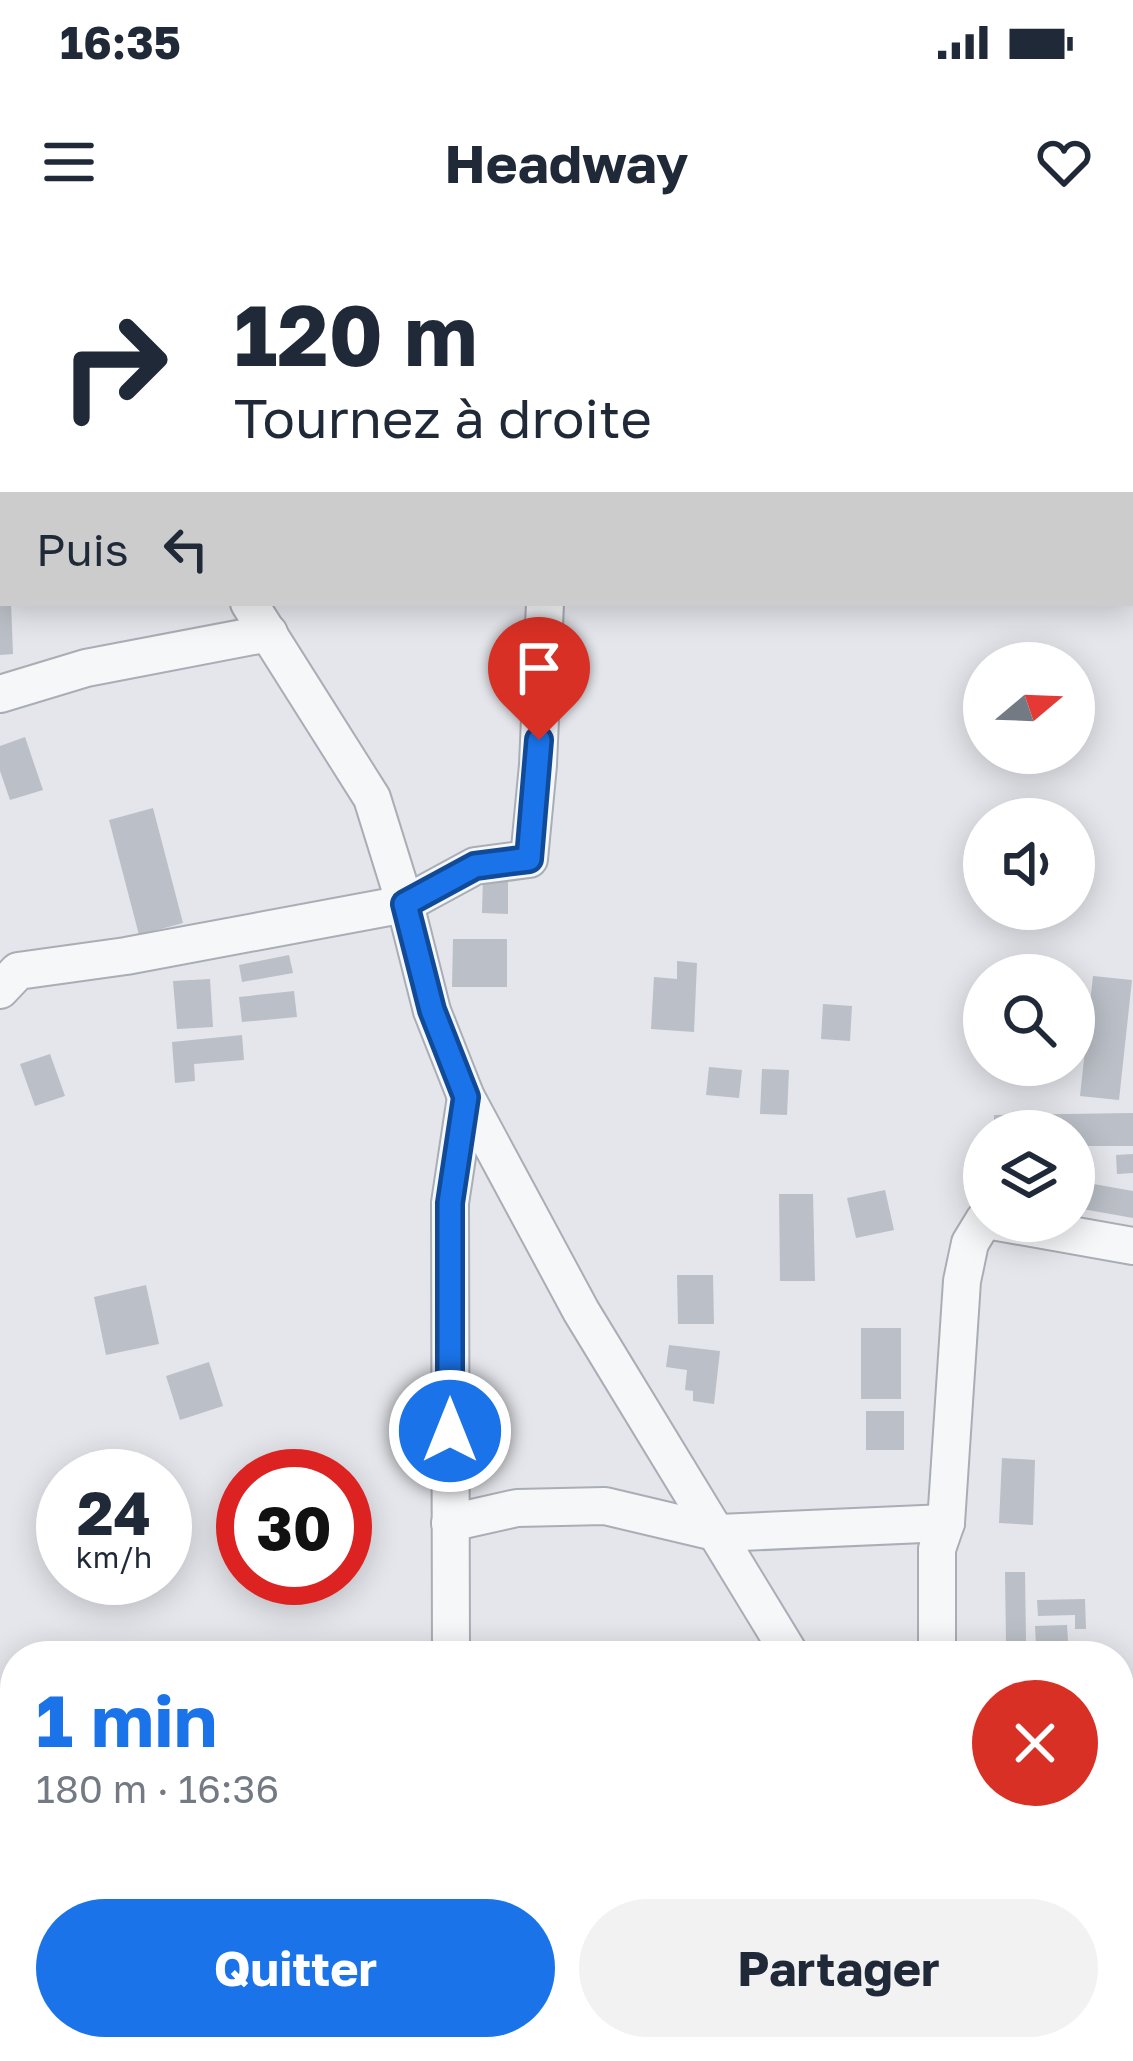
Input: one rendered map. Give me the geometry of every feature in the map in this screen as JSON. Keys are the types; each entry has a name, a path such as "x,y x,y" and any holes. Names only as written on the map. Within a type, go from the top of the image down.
{"street":[{"path":"0,990 18,971 126,956 405,904 475,866 529,859 544,606"},
{"path":"0,694 259,618 372,798 432,1010 466,1097 581,1311 782,1641"},
{"path":"452,1641 450,1203 466,1097"},
{"path":"1095,1239 1133,1246"},
{"path":"938,1641 937,1550 946,1523 962,1281 971,1242"},
{"path":"450,1523 517,1508 605,1506 719,1533 946,1523"}],"building":[{"path":"0,606 11,606 13,654 0,655"},
{"path":"25,737 43,790 10,800 0,771 0,746"},
{"path":"153,808 183,923 139,935 109,820"},
{"path":"483,877 508,877 508,914 482,913"},
{"path":"453,939 507,939 507,987 452,987"},
{"path":"289,955 293,973 242,982 239,965"},
{"path":"677,961 697,963 694,1032 651,1029 654,977 677,979"},
{"path":"1095,976 1132,980 1119,1100 1080,1096 1081,1086 1095,1086"},
{"path":"210,979 213,1027 177,1029 173,981"},
{"path":"294,991 297,1017 242,1022 239,997"},
{"path":"823,1004 852,1006 850,1041 821,1039"},
{"path":"242,1035 244,1060 194,1064 195,1081 175,1083 172,1042"},
{"path":"50,1054 65,1096 35,1106 20,1064"},
{"path":"709,1067 742,1070 739,1098 706,1095"},
{"path":"762,1069 789,1070 787,1115 760,1114"},
{"path":"1133,1113 1133,1146 1095,1146 1095,1114"},
{"path":"1133,1154 1133,1173 1117,1174 1116,1155"},
{"path":"1095,1184 1133,1191 1133,1218 1095,1211"},
{"path":"885,1190 894,1230 856,1238 847,1198"},
{"path":"779,1194 813,1194 815,1281 780,1281"},
{"path":"677,1275 713,1275 714,1324 678,1324"},
{"path":"146,1285 159,1344 106,1355 94,1297"},
{"path":"861,1328 901,1328 901,1399 861,1399"},
{"path":"669,1345 720,1351 714,1404 693,1401 693,1391 685,1390 687,1370 666,1367"},
{"path":"209,1362 223,1406 180,1420 166,1376"},
{"path":"866,1411 904,1411 904,1450 866,1450"},
{"path":"1002,1458 1035,1460 1033,1525 999,1523"},
{"path":"1005,1572 1025,1572 1026,1641 1006,1641"},
{"path":"1085,1599 1086,1629 1075,1629 1075,1615 1038,1616 1037,1600"},
{"path":"1067,1625 1068,1641 1036,1641 1035,1626"}],"route":[{"path":"450,1431 450,1203 466,1097 432,1010 405,904 475,866 529,859 539,740"}]}
